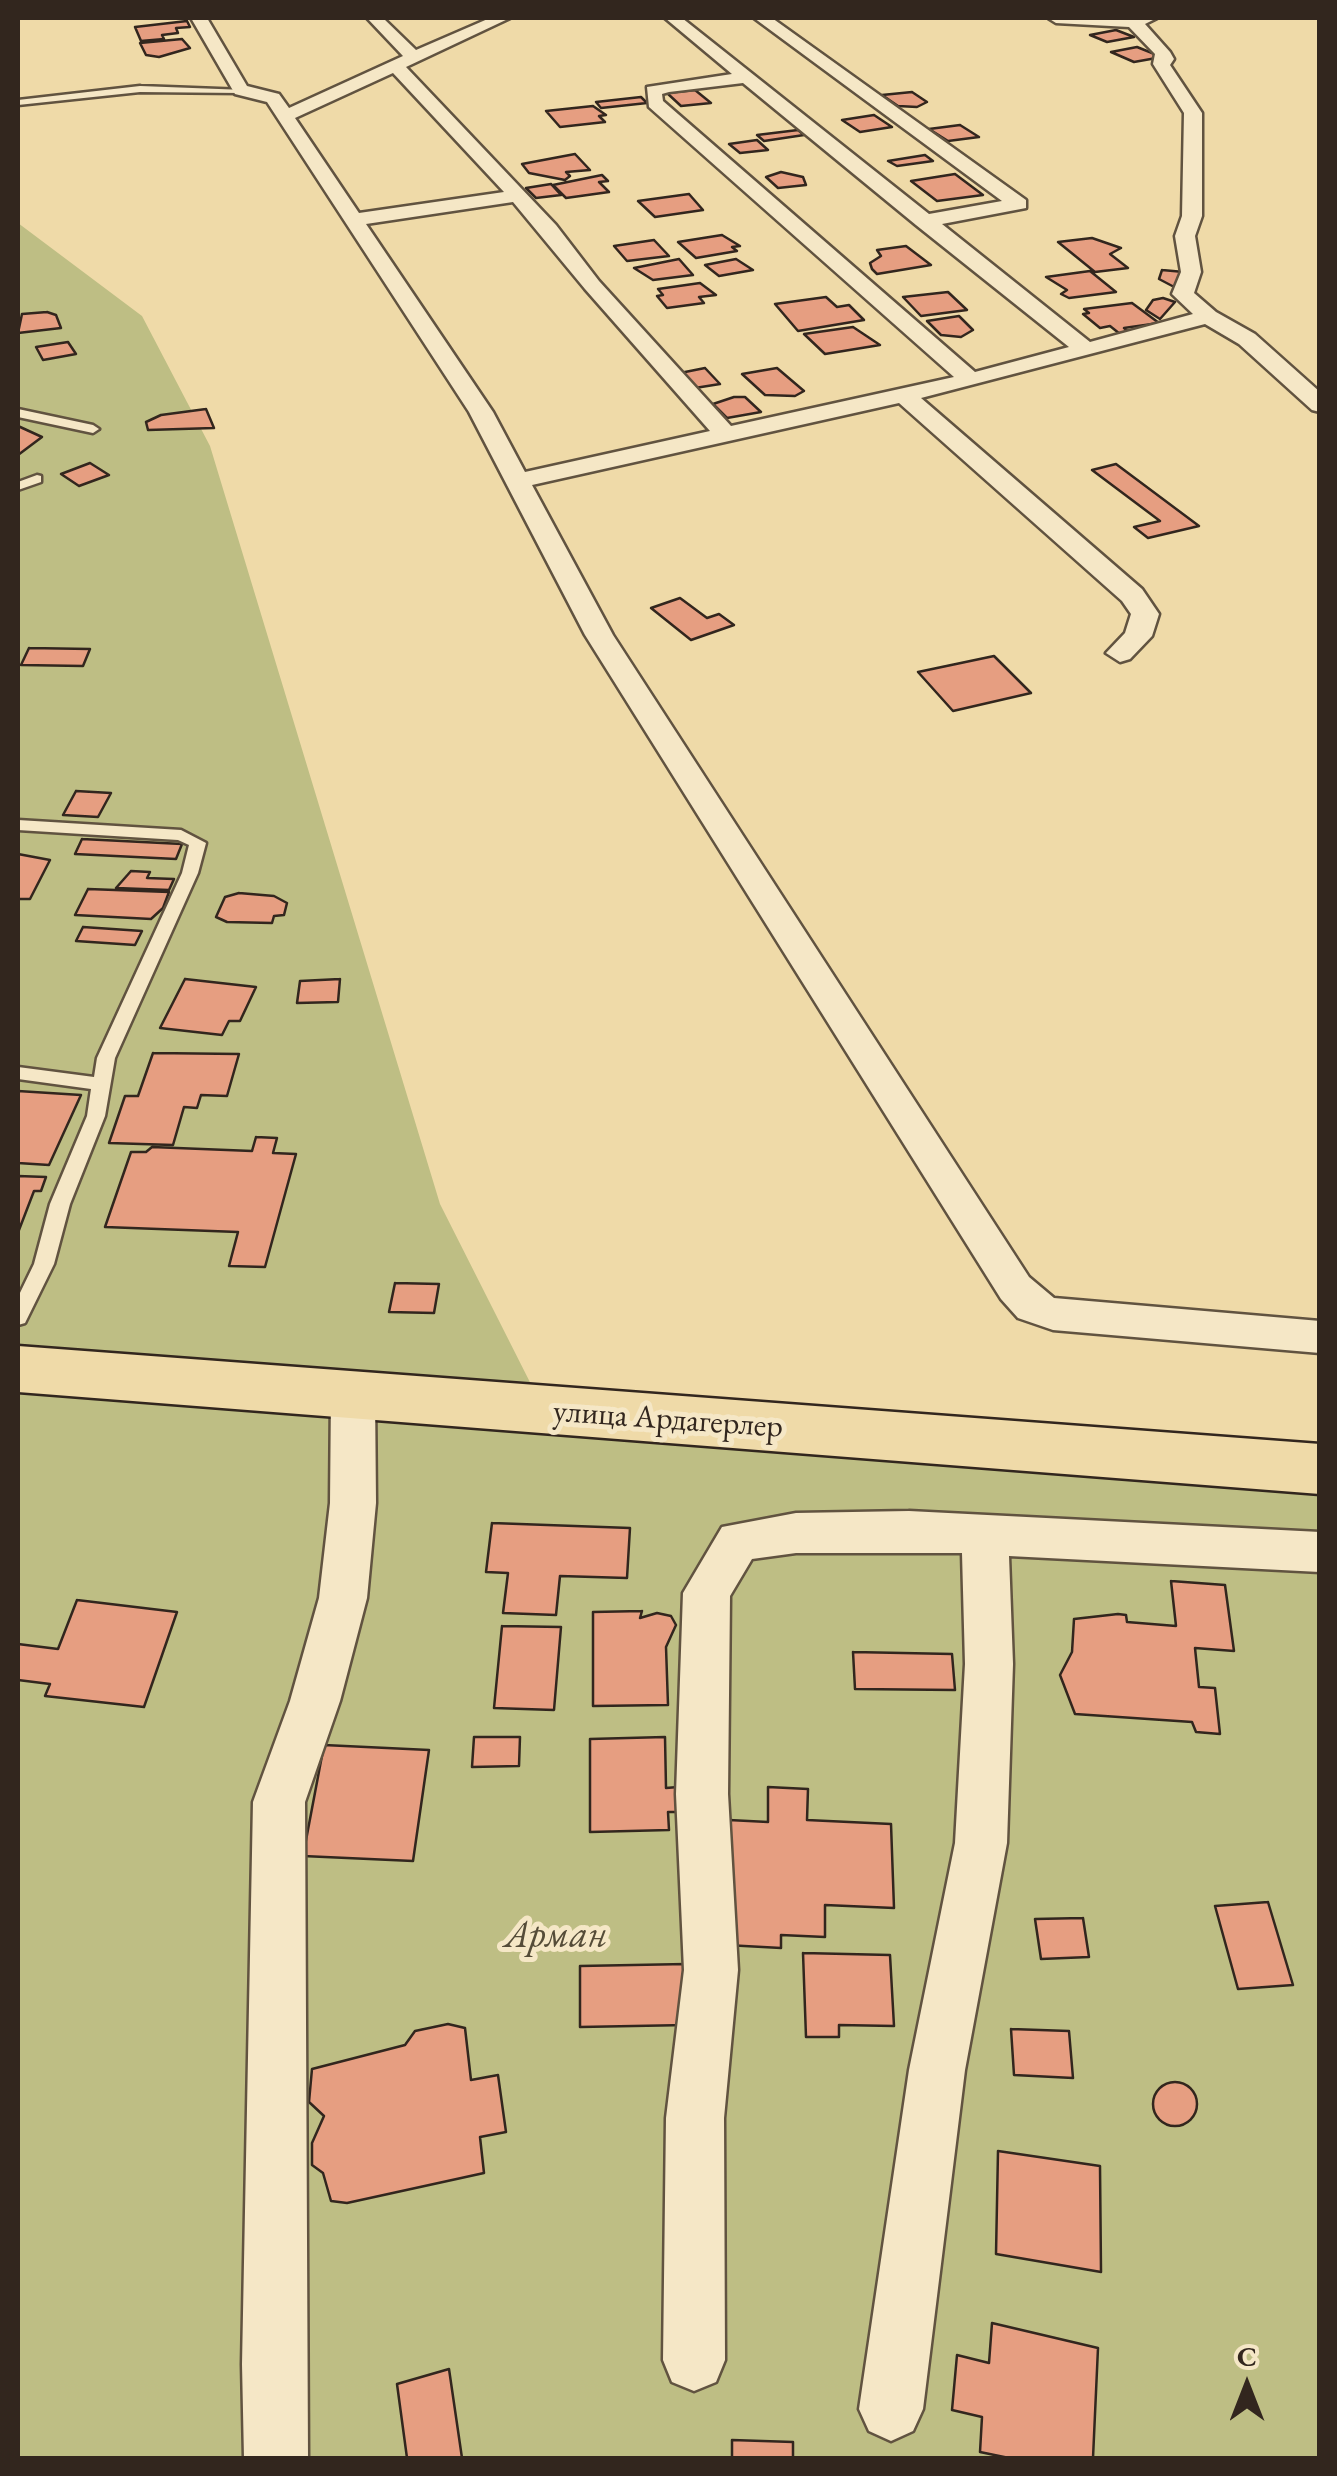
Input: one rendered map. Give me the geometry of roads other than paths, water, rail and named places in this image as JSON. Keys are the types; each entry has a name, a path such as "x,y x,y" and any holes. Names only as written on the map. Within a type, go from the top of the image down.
{"main road":[{"name":"улица Ардагерлер","path":"18,1369 1320,1469"}],"street":[{"path":"199,18 241,90 272,98 481,412 598,635 697,796 1014,1288 1033,1307 1053,1314 1320,1336"},
{"path":"375,18 412,56"},
{"path":"284,118 502,18"},
{"path":"673,18 1088,350"},
{"path":"762,18 1019,204 923,221"},
{"path":"1056,18 1142,20 1166,58 1161,64 1193,113 1193,201 1185,236 1191,272 1183,294 1208,317 1247,339 1320,405"},
{"path":"1093,18 1110,22"},
{"path":"392,67 416,85 518,196 728,437"},
{"path":"748,77 668,86 653,91 655,103 971,380"},
{"path":"354,220 518,196"},
{"path":"516,481 971,380 1208,317"},
{"path":"904,395 1132,594 1145,614 1138,636 1120,653"},
{"path":"276,2458 274,2024 279,1802 315,1701 343,1598 353,1504 353,1395"},
{"path":"694,2360 695,2118 711,1970 702,1794 708,1593 738,1541 796,1532 985,1535 1320,1552"},
{"path":"891,2408 938,2070 981,1843 989,1664 985,1535"}],"lane":[{"path":"18,103 140,89 241,90"},
{"path":"18,413 92,429"},
{"path":"18,486 37,480"},
{"path":"18,825 181,835 198,843 190,873 106,1058 96,1116 60,1204 44,1264 18,1317"},
{"path":"18,1073 100,1084"}],"park label":[{"name":"Арман","path":"556,1936"}]}
